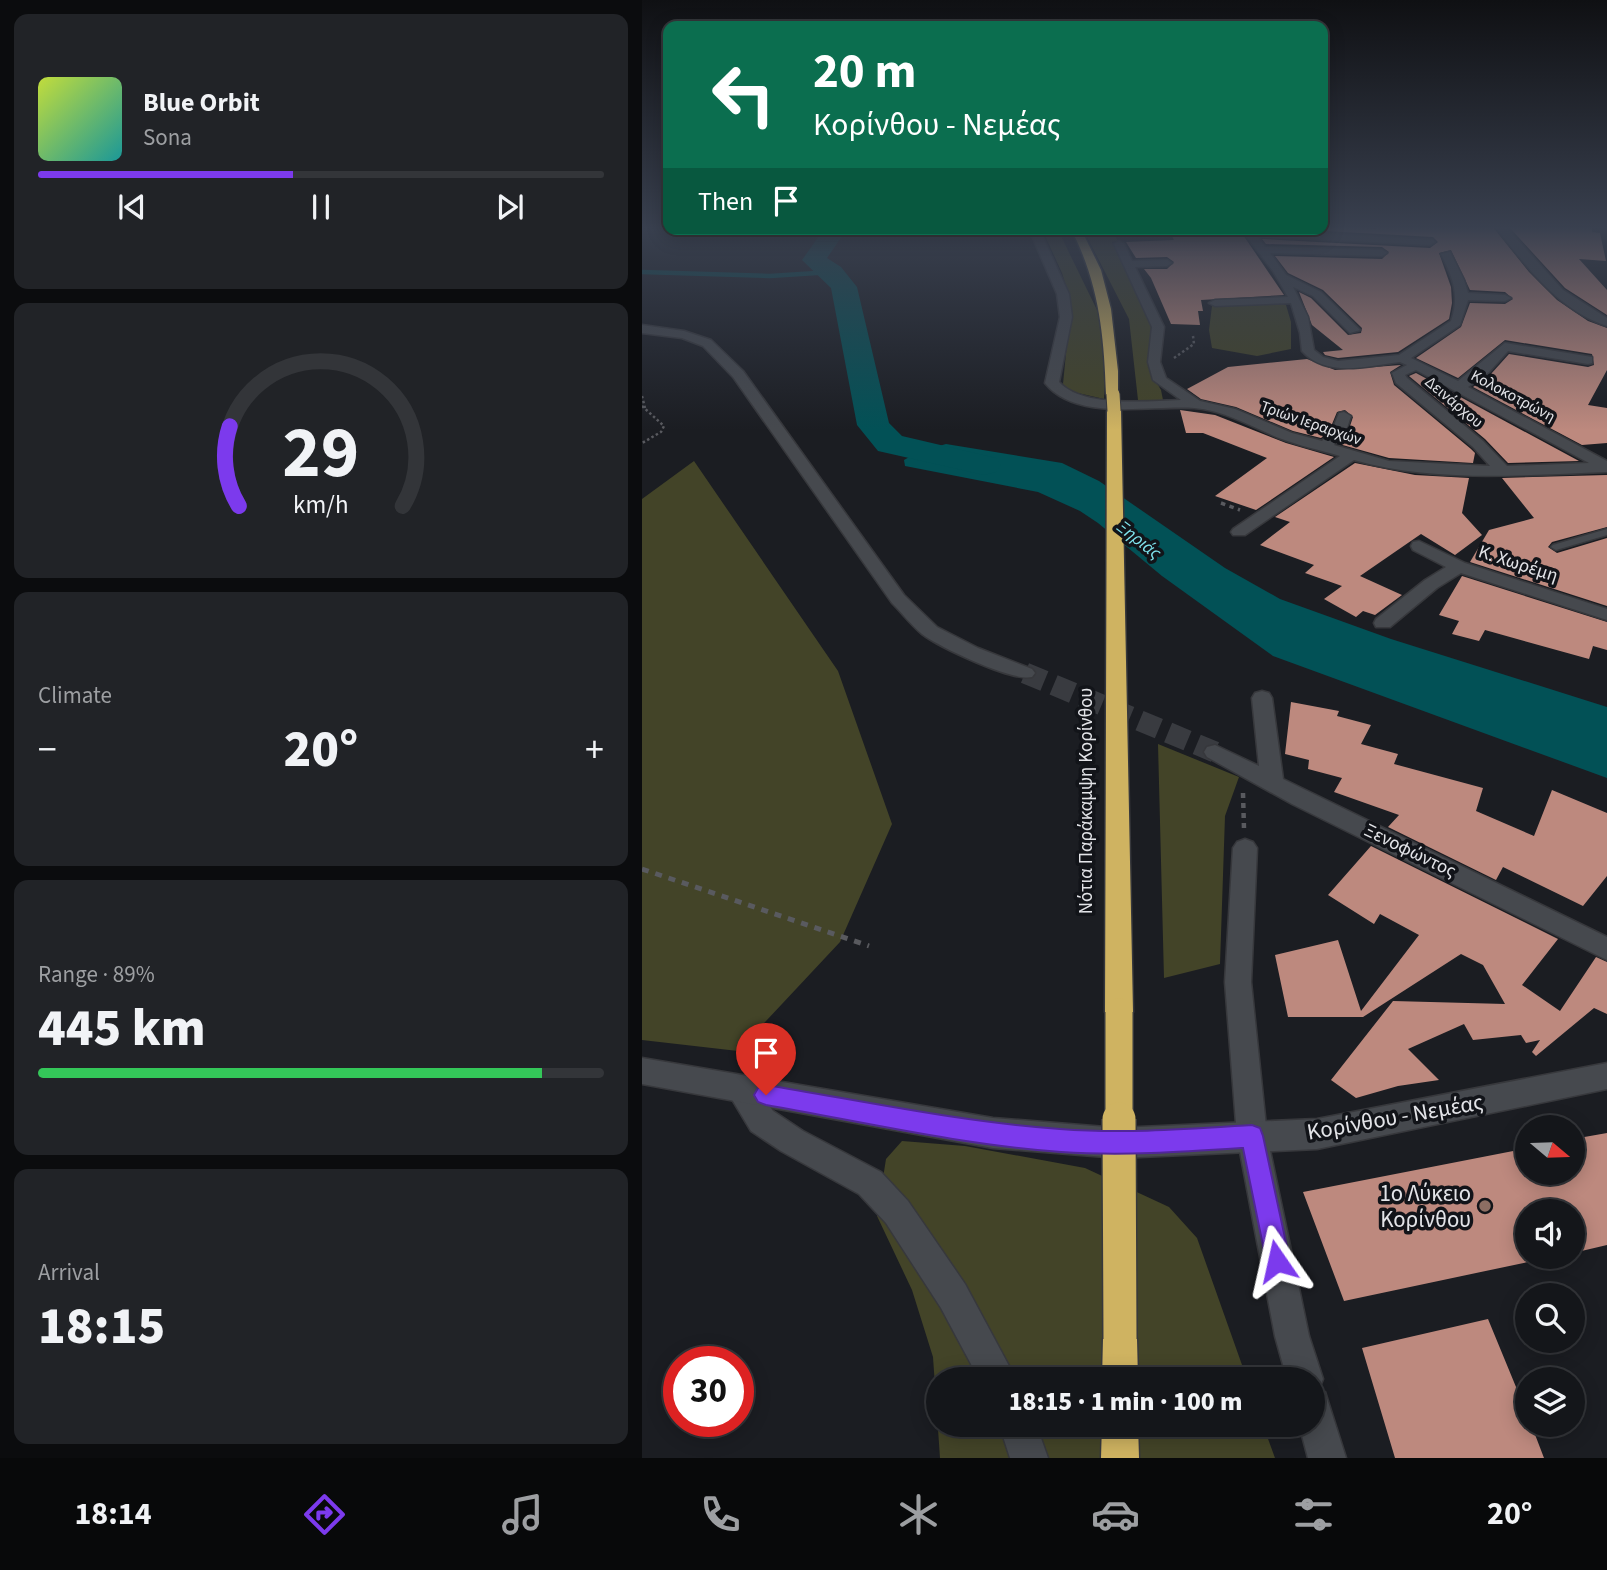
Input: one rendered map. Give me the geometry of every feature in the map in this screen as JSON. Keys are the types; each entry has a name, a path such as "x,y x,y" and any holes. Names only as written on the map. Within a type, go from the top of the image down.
{"highway":[{"name":"Νότια Παράκαμψη Κορίνθου","path":"1103,294 1107,304 1115,454 1120,1367"},
{"path":"1120,1437 1120,1458"}],"street":[{"path":"1063,294 1066,317 1053,373 1052,383 1056,391 1071,399 1094,402 1195,404"},
{"path":"1142,294 1158,327 1154,362 1156,370"},
{"path":"1291,294 1308,329 1308,351 1319,360 1338,365 1403,358 1456,323 1463,296 1505,298"},
{"path":"1316,294 1354,330"},
{"path":"1562,294 1581,310 1607,323"},
{"path":"1215,303 1294,300"},
{"path":"642,329 684,335 707,343 738,374 898,599 930,631 971,652 1025,673"},
{"path":"1459,387 1484,369 1505,346 1588,360"},
{"name":"Κολοκοτρώνη","path":"1403,358 1607,467"},
{"name":"Δεινάρχου","path":"1416,366 1398,373 1401,380 1478,444 1503,471"},
{"name":"Τριών Ιεραρχών","path":"1156,370 1160,380 1195,404 1230,412 1323,448 1388,465 1503,471 1607,467"},
{"path":"1323,448 1339,431 1344,416"},
{"path":"1239,532 1350,456"},
{"name":"Κ. Χωρέμη","path":"1419,546 1459,567 1607,615"},
{"path":"1383,624 1431,584 1459,567"},
{"path":"1262,698 1272,782"},
{"name":"Ξενοφώντος","path":"1215,752 1300,798 1607,949"},
{"path":"1245,848 1238,982 1252,1136 1292,1336 1301,1367"},
{"name":"Κορίνθου - Νεμέας","path":"642,1071 742,1091 993,1133 1062,1140 1155,1142 1317,1134 1607,1076"},
{"path":"742,1091 762,1121 870,1183 897,1212 954,1296 992,1367"},
{"path":"1022,1437 1029,1458"},
{"path":"1321,1437 1327,1458"}],"lane":[{"path":"1556,547 1607,532"}],"path":[{"path":"1156,370 1190,349 1194,344 1193,335"},
{"path":"642,396 643,407 664,426 661,432 642,443"},
{"path":"1243,790 1245,848"},
{"path":"642,869 869,946"}],"green space":[{"path":"1069,294 1089,294 1098,312 1106,353 1104,399 1069,391 1063,384 1071,302"},
{"path":"1116,294 1137,294 1151,322 1155,380 1163,400 1138,400 1129,319"},
{"path":"1286,305 1291,322 1291,349 1257,356 1212,348 1209,330 1212,306"},
{"path":"694,461 838,671 892,824 840,942 738,1051 642,1040 642,499"},
{"path":"1158,744 1239,777 1225,816 1220,964 1164,978"},
{"path":"902,1141 965,1146 1085,1168 1169,1207 1197,1238 1243,1367 934,1367 912,1290 877,1216 886,1159"},
{"path":"939,1437 1267,1437 1275,1458 940,1458"}],"water":[{"path":"946,444 1062,463 1099,481 1225,568 1280,599 1391,639 1607,707 1607,778 1273,656 1162,576 1098,523 1080,511 1038,492 905,466 904,460 918,452"}],"building":[{"path":"1158,294 1284,295 1201,300 1203,311 1198,311 1200,325 1171,324"},
{"path":"1300,294 1311,298 1348,335 1361,333 1362,328 1327,294 1451,294 1449,319 1398,352 1338,358 1323,352 1343,350 1312,325"},
{"path":"1507,294 1551,294 1588,321 1607,328 1607,370 1588,405 1607,408 1607,443 1582,445 1473,387 1491,374 1509,354 1588,367 1594,365 1592,354 1505,340 1458,378 1416,358 1461,327 1470,303 1505,304 1513,299"},
{"path":"1574,294 1607,294 1607,315"},
{"path":"1307,359 1335,370 1401,365 1390,372 1394,385 1471,449 1475,453 1473,463 1389,458 1339,444 1348,432 1353,417 1345,410 1337,412 1330,429 1321,438 1293,431 1236,407 1201,399 1187,389 1228,367"},
{"path":"1416,373 1579,461 1508,463 1485,439 1409,376"},
{"path":"1180,410 1215,415 1286,443 1334,457 1256,510 1215,496 1267,458 1203,433 1186,433"},
{"path":"1355,463 1415,475 1469,478 1462,513 1482,535 1455,555 1421,534 1360,576 1402,595 1375,615 1363,611 1356,617 1324,599 1342,586 1305,573 1314,565 1260,545 1290,522 1275,517"},
{"path":"1607,475 1607,527 1552,542 1548,547 1557,553 1607,538 1607,606 1470,562 1489,530 1534,518 1502,478"},
{"path":"1462,576 1607,622 1607,650 1593,646 1589,659 1485,630 1479,641 1452,634 1459,621 1439,615"},
{"path":"1291,702 1339,711 1337,716 1371,725 1361,744 1398,754 1394,764 1483,788 1476,811 1534,836 1552,790 1607,813 1607,876 1583,906 1503,867 1496,880 1388,827 1399,815 1334,792 1342,778 1308,769 1309,760 1285,754"},
{"path":"1371,846 1558,939 1522,985 1560,1011 1596,957 1607,962 1607,1014 1594,1008 1536,1056 1532,1052 1540,1040 1526,1043 1521,1035 1473,1040 1464,1024 1408,1049 1439,1080 1398,1086 1356,1098 1331,1080 1393,1001 1505,1004 1483,965 1461,954 1363,1017 1288,1017 1275,955 1338,940 1361,1011 1419,935 1380,914 1374,924 1328,895"},
{"path":"1607,1133 1607,1245 1585,1250 1585,1199 1515,1199 1515,1265 1344,1301 1303,1192 1515,1151 1515,1185 1585,1185 1585,1137"},
{"path":"1488,1319 1515,1384 1515,1437 1536,1437 1544,1458 1395,1458 1362,1348"}],"waterway":[{"name":"Ξηριάς","path":"845,294 873,425 890,444 984,465"}],"tunnel":[{"path":"1025,673 1215,752"}],"place":[{"name":"1ο Λύκειο Κορίνθου","path":"1485,1206"}],"route":[{"path":"766,1095 993,1133 1062,1140 1119,1143 1252,1136 1277,1261"}]}
